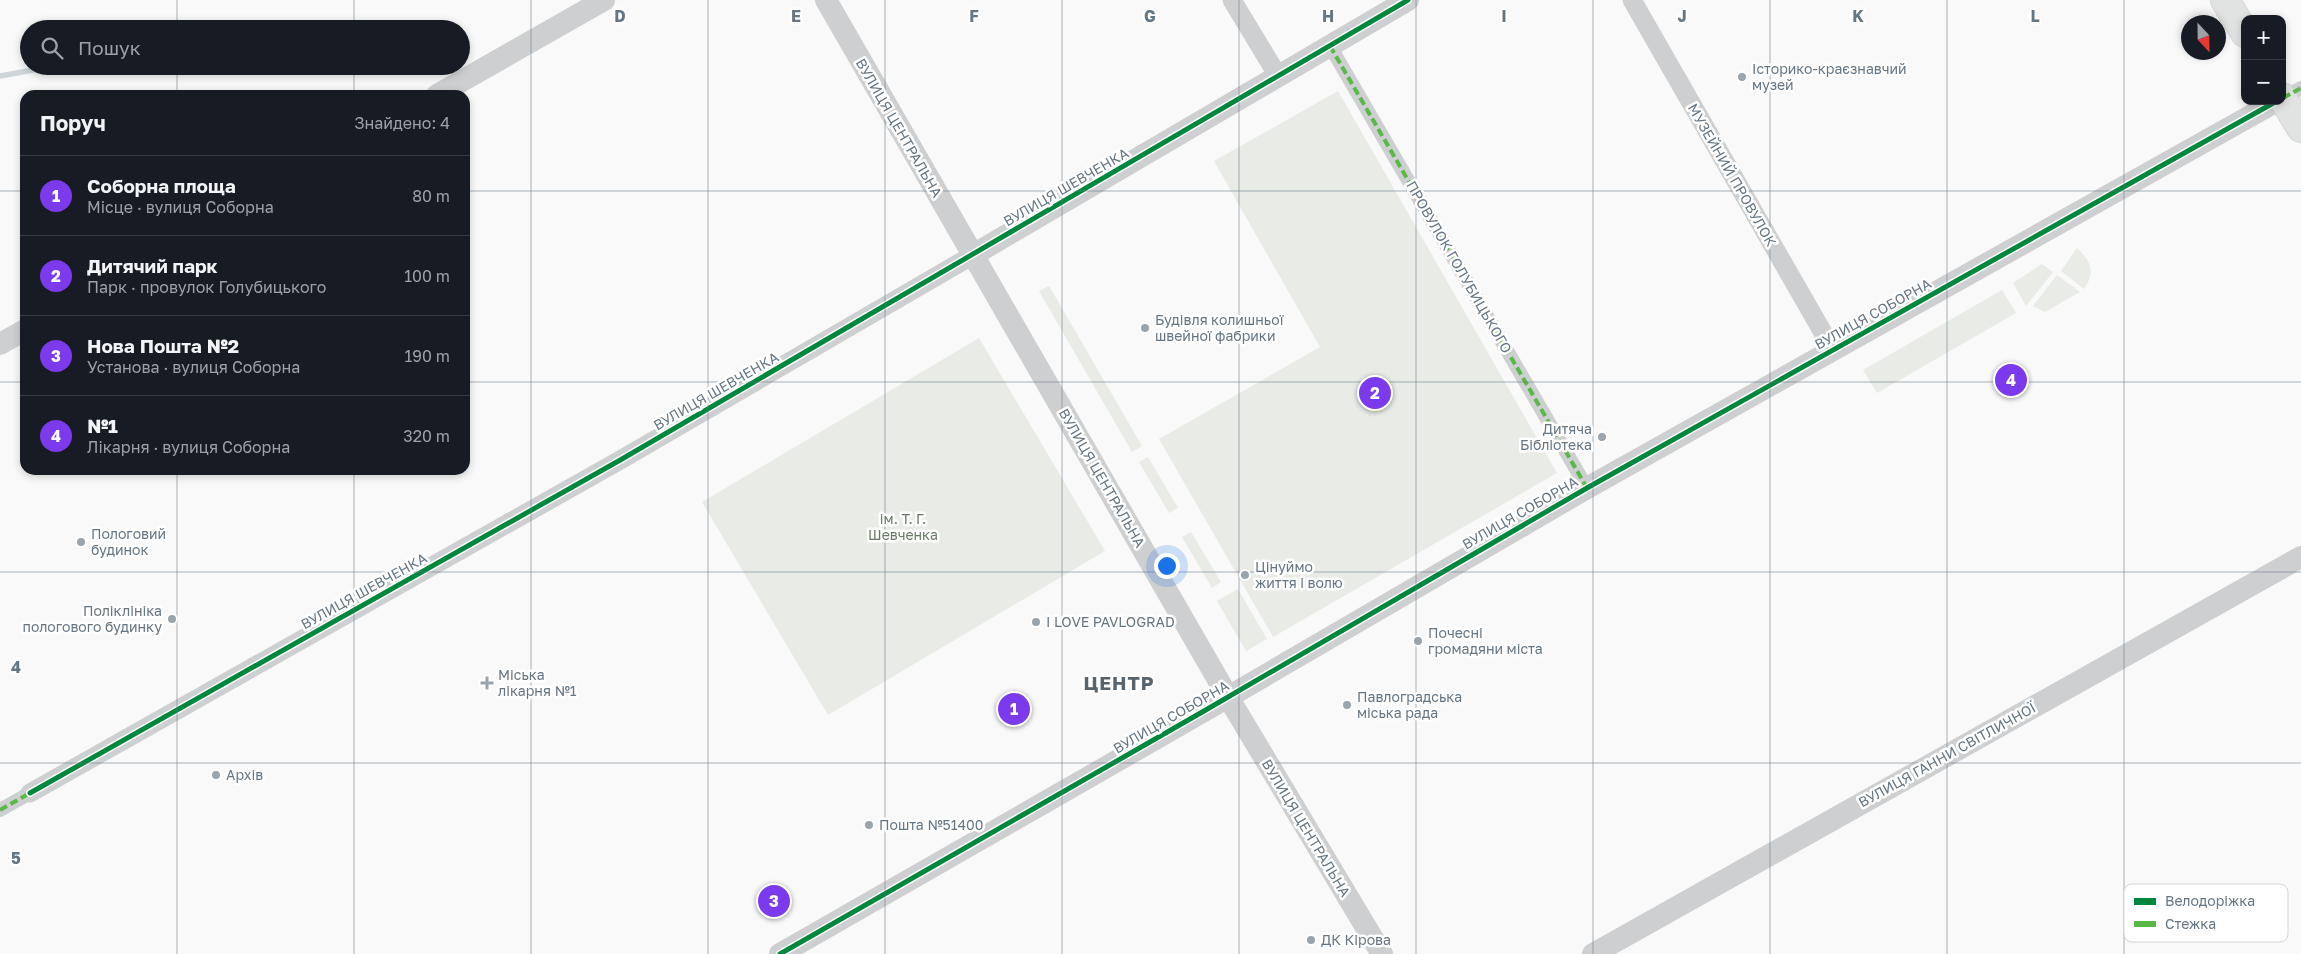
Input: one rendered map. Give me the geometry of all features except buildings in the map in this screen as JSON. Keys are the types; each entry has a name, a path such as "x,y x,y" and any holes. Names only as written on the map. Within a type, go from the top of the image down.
{"main road":[{"path":"2225,0 2241,26"},
{"path":"2286,104 2301,128"}],"street":[{"path":"446,90 604,0"},
{"name":"ВУЛИЦЯ ЦЕНТРАЛЬНА","path":"826,0 1228,697 1382,954"},
{"path":"1232,0 1278,76"},
{"name":"ВУЛИЦЯ ШЕВЧЕНКА","path":"0,810 622,459 1408,0"},
{"name":"МУЗЕЙНИЙ ПРОВУЛОК","path":"1632,0 1833,350"},
{"name":"ПРОВУЛОК ГОЛУБИЦЬКОГО","path":"1330,46 1587,488"},
{"path":"2286,96 2301,88"},
{"name":"ВУЛИЦЯ СОБОРНА","path":"780,954 1587,488 2270,105"},
{"path":"0,344 20,333"},
{"name":"ВУЛИЦЯ ГАННИ СВІТЛИЧНОЇ","path":"1594,954 2301,557"}],"green space":[{"path":"1338,91 1557,473 1273,637 1159,439 1320,347 1214,161"},
{"path":"2077,248 2089,262 2091,272 2084,289 2061,271"},
{"path":"2042,264 2053,272 2026,306 2013,283"},
{"path":"2057,275 2080,292 2045,312 2033,306"},
{"path":"1049,286 1142,446 1132,452 1039,291"},
{"path":"2002,290 2016,313 1877,393 1863,370"},
{"name":"ім. Т. Г. Шевченка","path":"979,338 1105,551 828,715 702,502"},
{"path":"1148,457 1178,508 1169,513 1139,462"},
{"path":"1191,532 1221,582 1212,588 1182,537"},
{"path":"1238,589 1267,639 1246,651 1217,601"}],"waterway":[{"path":"0,76 20,72"}],"marked path":[{"path":"1330,46 1587,488"},
{"path":"2286,96 2301,88"},
{"path":"0,810 30,793"}],"cycle path":[{"path":"30,793 622,459 1408,0"},
{"path":"780,954 1204,711 1587,488 2270,105"}],"place":[{"name":"Історико-краєзнавчий музей","path":"1742,77"},
{"name":"Будівля колишньої швейної фабрики","path":"1145,328"},
{"name":"№1","path":"2011,380"},
{"name":"Дитячий парк","path":"1375,393"},
{"name":"Дитяча Бiблiотека","path":"1602,437"},
{"name":"Пологовий будинок","path":"81,542"},
{"name":"Цінуймо життя і волю","path":"1245,575"},
{"name":"Поліклініка пологового будинку","path":"172,619"},
{"name":"I LOVE PAVLOGRAD","path":"1036,622"},
{"name":"Почесні громадяни міста","path":"1418,641"},
{"name":"Міська лікарня №1","path":"487,683"},
{"name":"Павлоградська міська рада","path":"1347,705"},
{"name":"Соборна площа","path":"1014,709"},
{"name":"Архів","path":"216,775"},
{"name":"Пошта №51400","path":"869,825"},
{"name":"Нова Пошта №2","path":"774,901"},
{"name":"ДК Кірова","path":"1311,940"}],"district":[{"name":"ЦЕНТР","path":"1119,683"}]}
